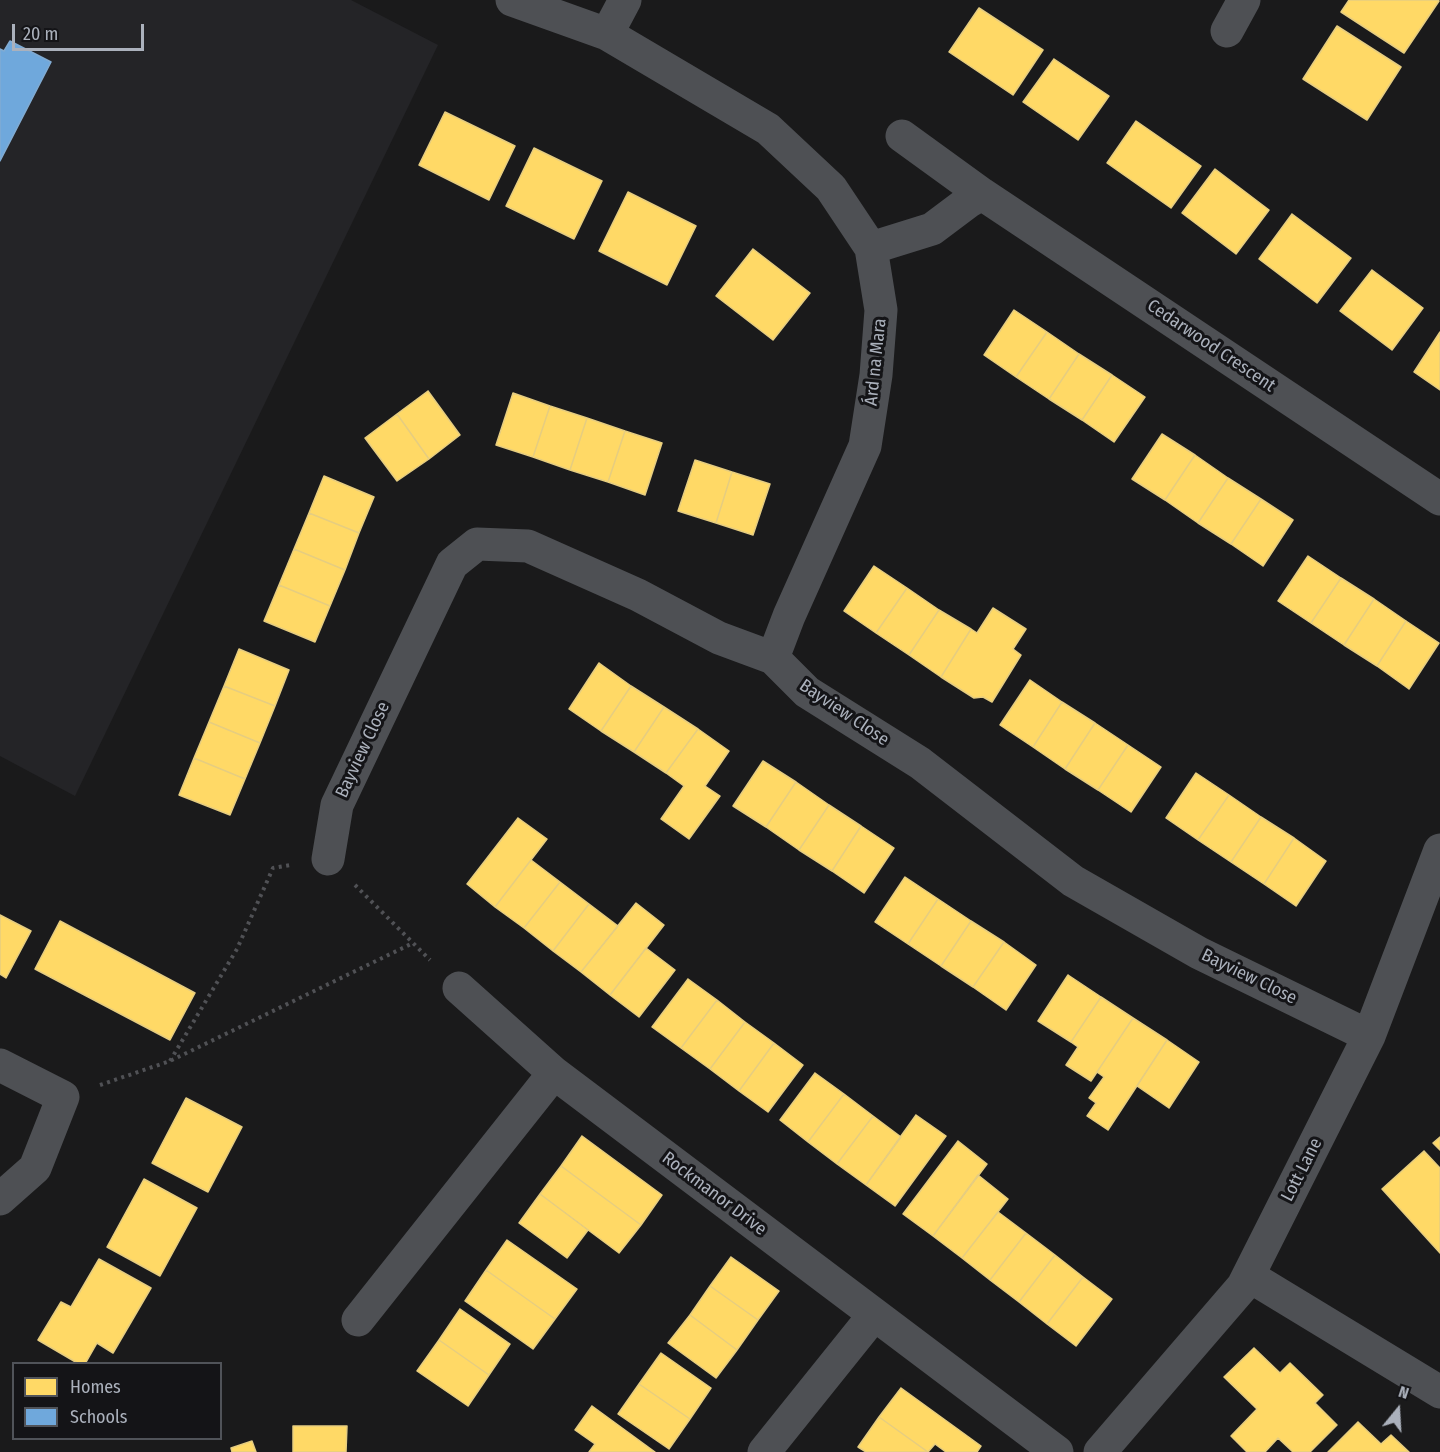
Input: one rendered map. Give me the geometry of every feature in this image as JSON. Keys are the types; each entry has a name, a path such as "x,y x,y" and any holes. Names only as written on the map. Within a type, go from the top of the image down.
{"street":[{"name":"Árd na Mara","path":"512,0 607,34 768,129 831,188 871,248 881,310 876,375 865,446 772,658"},
{"path":"607,34 625,0"},
{"path":"1227,31 1244,0"},
{"name":"Cedarwood Crescent","path":"902,136 982,194 1440,499"},
{"path":"871,248 932,229 982,194"},
{"name":"Bayview Close","path":"328,859 338,805 452,564 477,544 528,546 638,595 719,638 772,658 807,692 920,763 1073,881 1199,954 1369,1036"},
{"name":"Lott Lane","path":"1100,1452 1243,1286 1249,1276 1369,1036 1440,850"},
{"name":"Rockmanor Drive","path":"459,988 554,1072 1057,1452"},
{"path":"0,1065 63,1097 35,1168 0,1199"},
{"path":"358,1320 554,1072"},
{"path":"1249,1276 1440,1392"},
{"path":"764,1452 874,1315"}],"path":[{"path":"170,1061 237,949 273,868 328,859 459,988"},
{"path":"63,1097 170,1061 413,943"}],"shaded area":[{"path":"0,0 351,0 438,45 75,796 0,756"}],"building: Homes":[{"path":"1349,0 1439,1 1404,53 1341,12"},
{"path":"979,8 1043,50 1013,95 949,52"},
{"path":"1337,26 1401,67 1367,120 1303,79"},
{"path":"1054,59 1109,96 1078,140 1023,102"},
{"path":"445,112 515,146 489,200 419,165"},
{"path":"1136,121 1201,166 1171,208 1107,163"},
{"path":"534,148 602,181 574,239 506,206"},
{"path":"1215,169 1269,210 1236,254 1182,213"},
{"path":"628,192 696,226 667,285 599,251"},
{"path":"1292,214 1351,258 1317,303 1259,259"},
{"path":"753,249 810,293 773,340 716,296"},
{"path":"1372,270 1423,308 1392,350 1340,311"},
{"path":"1014,310 1047,332 1016,377 984,355"},
{"path":"1047,332 1079,354 1049,399 1016,377"},
{"path":"1440,332 1440,390 1414,372"},
{"path":"1079,354 1112,375 1082,420 1049,399"},
{"path":"1112,375 1145,397 1114,442 1082,420"},
{"path":"428,391 460,435 429,459 397,414"},
{"path":"513,393 550,406 533,457 496,445"},
{"path":"550,406 587,418 570,470 533,457"},
{"path":"397,414 429,459 397,481 365,438"},
{"path":"587,418 625,431 608,482 570,470"},
{"path":"625,431 662,443 645,495 608,482"},
{"path":"1162,434 1195,455 1165,500 1132,479"},
{"path":"1195,455 1228,478 1198,523 1165,500"},
{"path":"695,460 732,472 716,523 678,511"},
{"path":"732,472 770,484 753,535 716,523"},
{"path":"324,476 374,497 359,533 309,513"},
{"path":"1228,478 1261,499 1231,544 1198,523"},
{"path":"1261,499 1293,520 1263,566 1231,544"},
{"path":"309,513 359,533 345,570 294,549"},
{"path":"294,549 345,570 330,606 279,585"},
{"path":"1308,556 1341,578 1311,623 1278,601"},
{"path":"874,566 907,588 876,633 844,611"},
{"path":"1341,578 1374,599 1344,645 1311,623"},
{"path":"279,585 330,606 315,642 264,621"},
{"path":"907,588 939,610 909,655 876,633"},
{"path":"1374,599 1406,621 1377,666 1344,645"},
{"path":"993,608 1026,629 1013,649 1021,655 992,702 983,697 974,698 941,677 971,629 977,633"},
{"path":"939,610 971,629 941,677 909,655"},
{"path":"1406,621 1439,643 1409,689 1377,666"},
{"path":"239,649 289,670 275,706 224,686"},
{"path":"599,663 631,686 601,731 569,709"},
{"path":"1030,680 1062,702 1033,747 1000,725"},
{"path":"224,686 275,706 260,743 209,722"},
{"path":"631,686 664,707 634,752 601,731"},
{"path":"1062,702 1095,723 1065,769 1033,747"},
{"path":"664,707 698,729 666,773 634,752"},
{"path":"209,722 260,743 245,779 194,758"},
{"path":"1095,723 1128,745 1098,790 1065,769"},
{"path":"698,729 729,751 705,786 720,796 689,839 661,819 684,786 666,773"},
{"path":"1128,745 1161,767 1131,812 1098,790"},
{"path":"194,758 245,779 230,815 179,795"},
{"path":"763,761 796,782 766,827 733,806"},
{"path":"1196,773 1229,795 1198,840 1166,818"},
{"path":"796,782 829,805 799,850 766,827"},
{"path":"1229,795 1261,817 1231,862 1198,840"},
{"path":"829,805 861,826 832,871 799,850"},
{"path":"1261,817 1294,838 1264,884 1231,862"},
{"path":"518,818 547,839 495,907 467,884"},
{"path":"861,826 894,848 864,893 832,871"},
{"path":"1294,838 1326,861 1296,906 1264,884"},
{"path":"531,860 560,882 524,928 495,907"},
{"path":"905,877 938,899 908,944 875,922"},
{"path":"560,882 589,904 553,951 524,928"},
{"path":"938,899 971,921 941,966 908,944"},
{"path":"636,903 664,925 610,995 581,972"},
{"path":"589,904 618,926 581,972 553,951"},
{"path":"0,915 31,931 6,978 0,974"},
{"path":"60,921 195,993 170,1040 35,969"},
{"path":"971,921 1004,942 973,987 941,966"},
{"path":"1004,942 1036,965 1006,1010 973,987"},
{"path":"646,948 675,970 639,1017 610,995"},
{"path":"1068,975 1101,997 1071,1042 1038,1021"},
{"path":"688,979 717,1000 681,1048 652,1027"},
{"path":"1101,997 1133,1018 1091,1081 1066,1065 1078,1047 1071,1042"},
{"path":"717,1000 745,1022 710,1069 681,1048"},
{"path":"1133,1018 1167,1040 1108,1130 1087,1116 1096,1103 1089,1098 1104,1077 1097,1072"},
{"path":"745,1022 774,1043 739,1091 710,1069"},
{"path":"1167,1040 1199,1062 1169,1108 1137,1086"},
{"path":"774,1043 803,1065 768,1112 739,1091"},
{"path":"815,1073 844,1094 808,1142 780,1120"},
{"path":"844,1094 873,1116 837,1164 808,1142"},
{"path":"186,1098 242,1127 208,1192 152,1163"},
{"path":"916,1115 946,1136 895,1206 866,1185"},
{"path":"873,1116 901,1137 866,1185 837,1164"},
{"path":"582,1136 662,1195 641,1225 561,1166"},
{"path":"1440,1137 1440,1150 1433,1143"},
{"path":"958,1141 987,1164 933,1236 903,1214"},
{"path":"1424,1151 1440,1168 1440,1253 1382,1189"},
{"path":"561,1166 641,1225 619,1253 540,1194"},
{"path":"978,1175 1008,1199 962,1258 933,1236"},
{"path":"144,1179 197,1208 160,1276 107,1247"},
{"path":"540,1194 588,1230 567,1258 519,1223"},
{"path":"998,1212 1026,1233 990,1280 962,1258"},
{"path":"1026,1233 1055,1255 1019,1302 990,1280"},
{"path":"507,1240 577,1289 555,1319 486,1270"},
{"path":"1055,1255 1083,1277 1047,1324 1019,1302"},
{"path":"731,1257 779,1291 758,1320 710,1286"},
{"path":"99,1259 151,1288 113,1353 97,1343 86,1362 76,1362 38,1340 61,1302 71,1307"},
{"path":"486,1270 555,1319 533,1349 465,1301"},
{"path":"1083,1277 1112,1299 1076,1346 1047,1324"},
{"path":"710,1286 758,1320 737,1350 690,1315"},
{"path":"460,1309 510,1344 489,1375 439,1340"},
{"path":"690,1315 737,1350 716,1378 668,1343"},
{"path":"439,1340 489,1375 468,1406 417,1371"},
{"path":"1254,1348 1280,1373 1290,1363 1323,1395 1315,1403 1337,1425 1310,1452 1293,1452 1278,1438 1265,1452 1247,1452 1231,1436 1257,1409 1224,1377"},
{"path":"661,1353 711,1388 690,1419 639,1384"},
{"path":"639,1384 690,1419 669,1449 618,1414"},
{"path":"901,1388 981,1446 977,1452 946,1452 935,1444 928,1452 879,1417"},
{"path":"592,1406 655,1452 589,1452 595,1444 575,1430"},
{"path":"879,1417 928,1452 866,1452 858,1447"},
{"path":"1358,1422 1381,1444 1391,1435 1409,1452 1328,1452"},
{"path":"293,1426 347,1426 346,1452 293,1452"},
{"path":"252,1441 256,1452 232,1452 231,1448"}],"building: Schools":[{"path":"10,41 51,62 0,161 0,49 4,51"}]}
